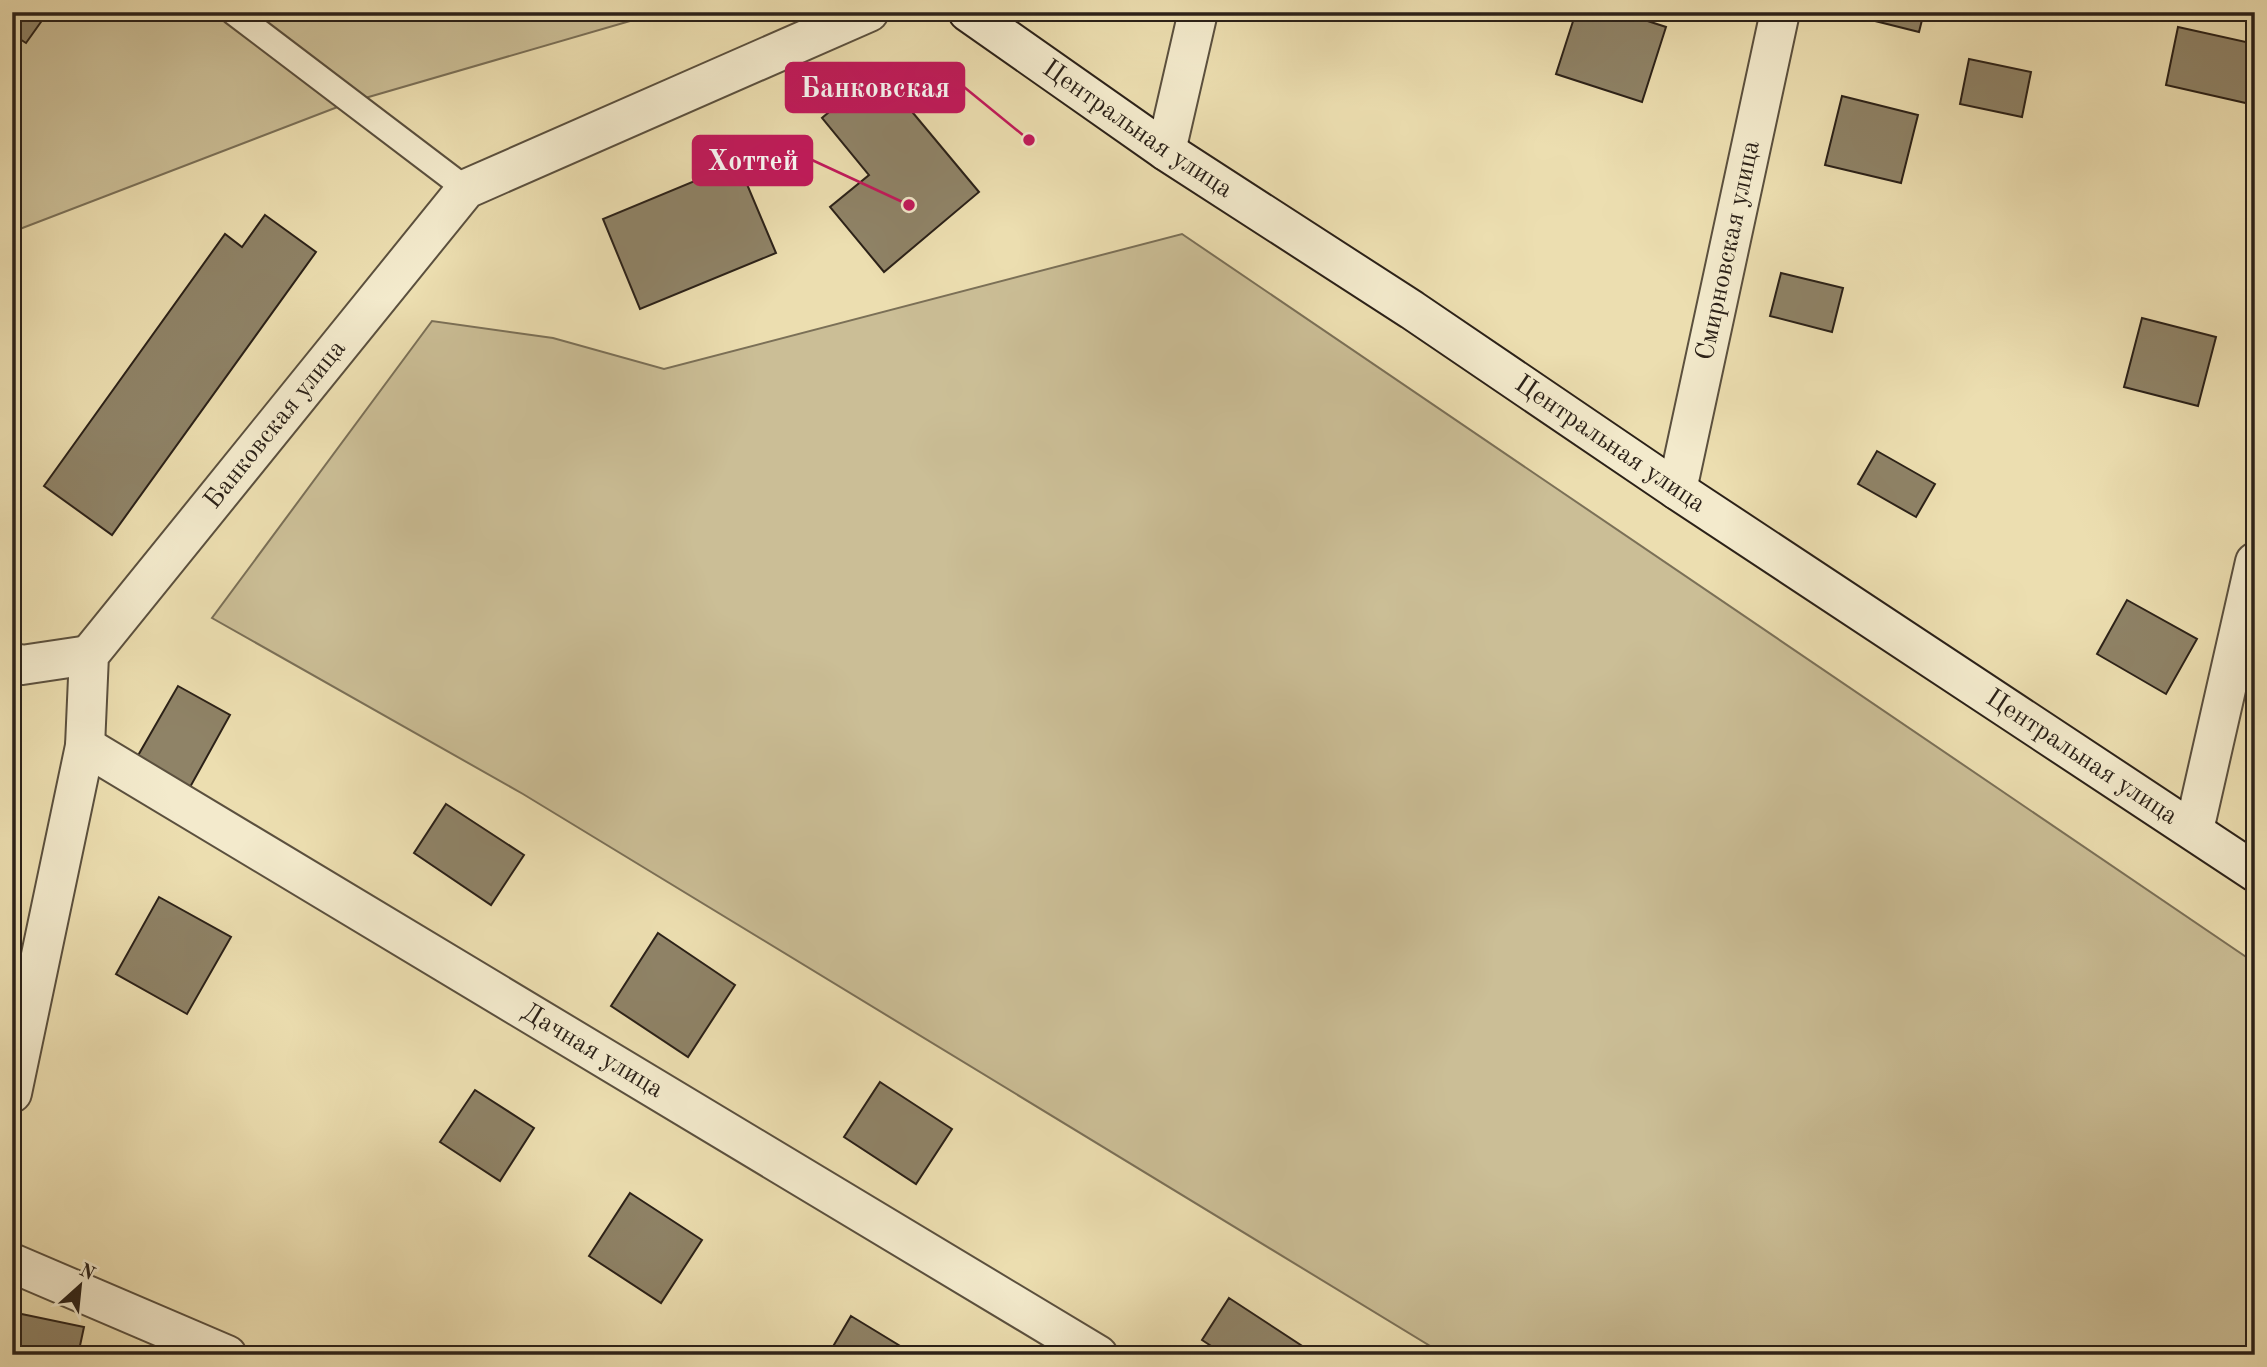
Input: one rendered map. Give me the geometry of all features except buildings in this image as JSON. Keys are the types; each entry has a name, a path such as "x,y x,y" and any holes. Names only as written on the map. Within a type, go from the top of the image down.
{"street":[{"name":"Банковская улица","path":"89,655 466,189 869,12"},
{"name":"Центральная улица","path":"968,12 1166,151 1412,310 1677,490 2255,872"},
{"path":"1166,151 1198,12"},
{"name":"Смирновская улица","path":"1677,490 1780,12"},
{"path":"2194,830 2255,562"},
{"path":"12,662 22,665 89,655 85,746 12,1093"},
{"name":"Дачная улица","path":"85,746 1098,1355"},
{"path":"12,1264 227,1355"}],"lane":[{"path":"233,12 466,189"}],"shaded area":[{"path":"12,12 661,12 348,103 12,232"},
{"path":"1182,234 2255,963 2255,1355 1445,1355 523,794 212,618 432,321 553,338 664,369"}],"place":[{"name":"Банковская","path":"1029,140"},
{"name":"Хоттей","path":"909,205"}]}
